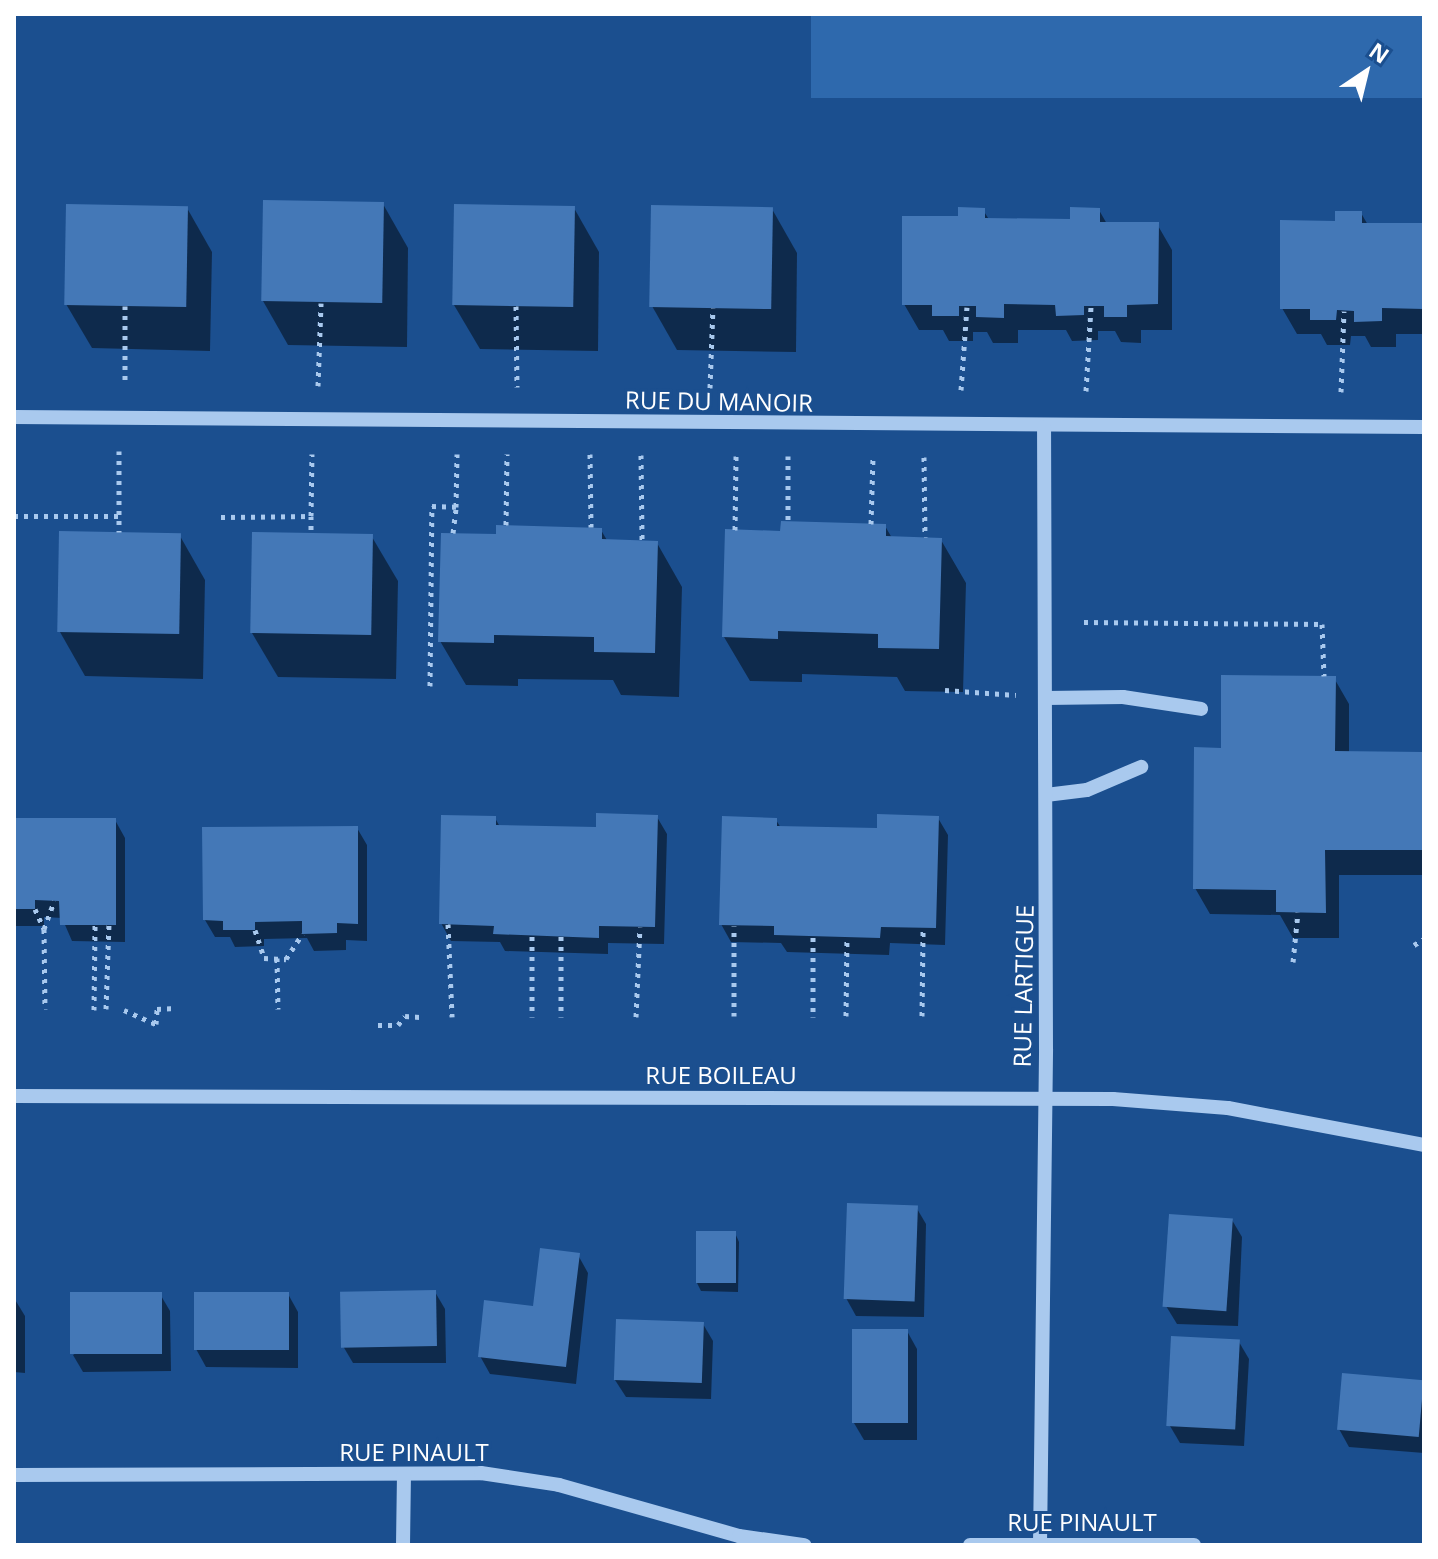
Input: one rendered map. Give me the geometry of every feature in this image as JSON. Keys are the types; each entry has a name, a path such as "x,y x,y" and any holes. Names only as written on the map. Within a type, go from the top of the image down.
{"street":[{"name":"RUE DU MANOIR","path":"14,417 1044,427 1424,427"},
{"name":"RUE LARTIGUE","path":"1040,1544 1046,795 1044,427"},
{"path":"1046,698 1123,697 1201,709"},
{"path":"1046,795 1087,790 1141,767"},
{"name":"RUE BOILEAU","path":"14,1096 1043,1099 1228,1108 1424,1145"},
{"path":"403,1545 404,1474"},
{"name":"RUE PINAULT","path":"14,1475 404,1474 519,1477 739,1536 804,1545"},
{"name":"RUE PINAULT","path":"970,1545 1194,1545"}],"path":[{"path":"318,386 321,303"},
{"path":"125,306 125,385"},
{"path":"516,306 517,387"},
{"path":"1086,391 1091,306"},
{"path":"961,390 967,307"},
{"path":"710,388 713,308"},
{"path":"1341,392 1344,311"},
{"path":"119,451 119,532"},
{"path":"311,533 312,454"},
{"path":"453,533 457,454"},
{"path":"506,525 507,454"},
{"path":"590,454 591,527"},
{"path":"641,455 642,541"},
{"path":"735,530 736,456"},
{"path":"788,456 788,522"},
{"path":"871,524 873,457"},
{"path":"924,457 925,537"},
{"path":"430,686 432,506 456,507"},
{"path":"14,516 119,516"},
{"path":"221,517 311,516"},
{"path":"1084,622 1322,624 1324,676"},
{"path":"945,690 1046,698"},
{"path":"45,1009 44,929 54,901"},
{"path":"35,909 44,929"},
{"path":"1293,962 1298,912"},
{"path":"448,924 452,1017"},
{"path":"94,1010 95,925"},
{"path":"106,1009 109,925"},
{"path":"734,926 734,1016"},
{"path":"636,1017 640,927"},
{"path":"922,1016 923,928"},
{"path":"255,930 264,958 286,959 302,934"},
{"path":"532,936 532,1017"},
{"path":"561,936 561,1017"},
{"path":"813,937 813,1017"},
{"path":"846,1016 847,937"},
{"path":"1414,945 1424,939"},
{"path":"277,958 278,1009"},
{"path":"124,1010 156,1024 157,1009 175,1008"},
{"path":"378,1025 398,1025 405,1016 420,1017"}],"shaded area":[{"path":"811,14 1424,14 1424,98 811,98"}],"building":[{"path":"263,200 384,202 382,303 261,301"},
{"path":"66,204 188,206 186,307 64,305"},
{"path":"454,204 575,206 573,307 452,305"},
{"path":"651,205 773,207 771,309 649,307"},
{"path":"958,207 985,208 985,218 1070,219 1070,207 1100,208 1100,222 1159,222 1158,304 1127,305 1127,317 1104,317 1104,306 1084,306 1084,315 1056,316 1055,305 1004,304 1004,318 976,317 976,306 959,306 959,316 932,316 932,305 902,305 902,216 958,216"},
{"path":"1335,211 1362,211 1362,223 1424,223 1424,309 1382,308 1382,321 1354,322 1354,311 1337,310 1336,320 1310,320 1310,309 1280,309 1280,220 1335,221"},
{"path":"781,521 886,524 886,536 942,538 939,649 878,648 878,634 778,631 778,639 722,637 725,529 780,531"},
{"path":"496,525 602,528 602,539 658,541 655,653 594,652 594,637 494,635 494,643 438,642 441,533 496,534"},
{"path":"59,531 181,533 179,634 57,632"},
{"path":"252,532 373,534 371,635 250,633"},
{"path":"1221,675 1336,676 1335,751 1424,752 1424,850 1325,850 1326,913 1276,912 1276,890 1193,889 1194,747 1221,748"},
{"path":"596,813 658,815 655,927 599,926 599,938 493,934 494,926 439,924 441,815 496,816 496,825 596,827"},
{"path":"877,814 939,816 936,928 881,927 880,938 774,935 774,926 719,925 722,816 777,818 777,826 877,828"},
{"path":"14,818 116,818 116,925 60,925 59,901 35,900 35,909 14,909"},
{"path":"358,826 358,924 337,923 337,933 302,934 302,921 255,922 255,930 223,930 223,921 203,920 202,827"},
{"path":"847,1203 918,1205 915,1301 844,1299"},
{"path":"1169,1214 1233,1218 1226,1311 1163,1307"},
{"path":"696,1231 736,1231 736,1283 696,1283"},
{"path":"540,1248 580,1253 566,1367 478,1357 484,1300 533,1306"},
{"path":"436,1290 437,1346 341,1348 340,1292"},
{"path":"70,1292 162,1292 162,1354 70,1354"},
{"path":"194,1292 289,1292 289,1350 194,1350"},
{"path":"616,1319 704,1322 702,1383 614,1380"},
{"path":"852,1329 908,1329 908,1423 852,1423"},
{"path":"1171,1336 1240,1340 1235,1429 1166,1426"},
{"path":"1342,1373 1424,1380 1419,1437 1337,1430"}]}
